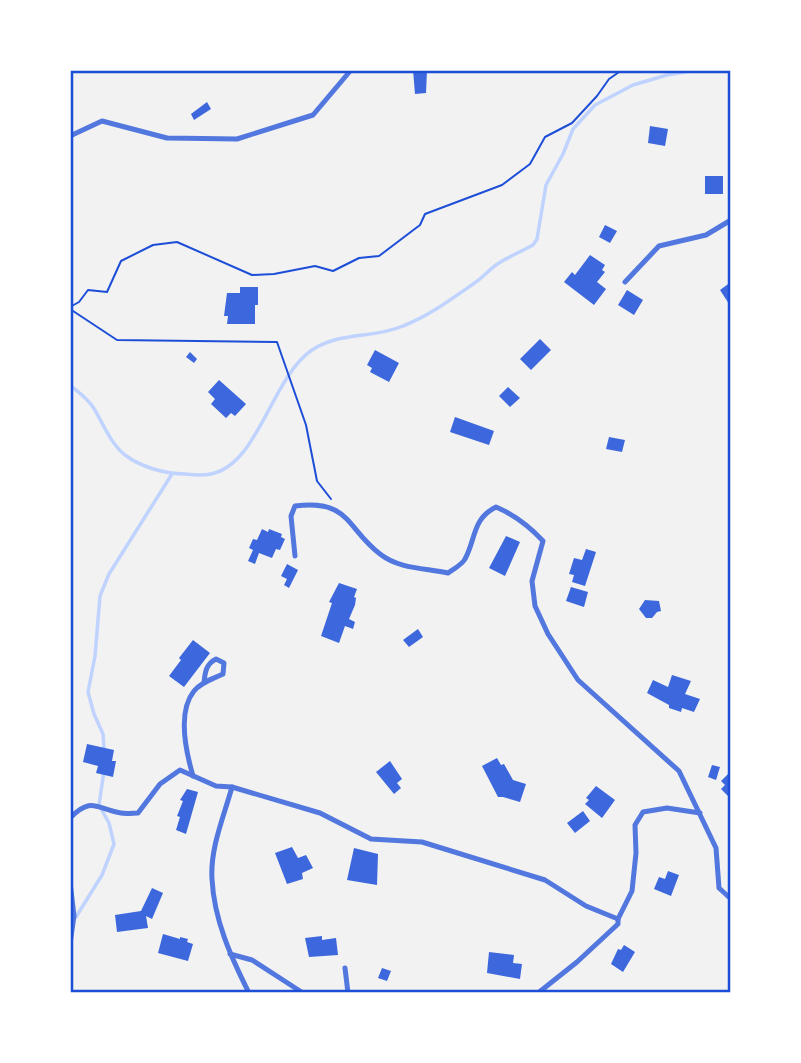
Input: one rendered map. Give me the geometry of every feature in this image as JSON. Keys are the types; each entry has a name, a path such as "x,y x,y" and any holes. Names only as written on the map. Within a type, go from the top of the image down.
{"street":[{"path":"70,136 102,121 167,138 237,139 313,115 351,70"},
{"path":"625,282 659,246 706,234 731,219"},
{"path":"295,556 291,516 295,506 313,504 340,511 379,554 399,565 448,573 464,561 472,534 485,513 496,508 512,514 530,528 543,541 531,581 535,606 548,634 578,680 679,771 716,848 719,888 729,898"},
{"path":"193,776 188,758 185,708 194,691 204,682 223,674 224,663 216,659 211,661 204,682"},
{"path":"70,818 84,805 98,805 121,813 138,813 160,784 180,770 216,786 320,813 371,839 422,842 545,880 586,906 618,921"},
{"path":"232,788 217,836 211,877 218,918 230,954 249,993"},
{"path":"538,993 577,962 618,921 632,891 636,853 635,825 643,812 667,808 700,813"},
{"path":"70,882 74,916 70,944"},
{"path":"729,898 731,888"},
{"path":"230,954 252,960 303,993"},
{"path":"345,968 348,993"}],"path":[{"path":"340,511 317,481 306,425 277,342 117,340 70,308 79,302 88,290 107,292 121,261 153,245 177,242 252,275 281,273 314,266 333,271 359,258 379,256 420,225 425,214 502,185 530,164 545,137 572,123 609,79 622,70"}],"building":[{"path":"413,70 427,70 426,93 415,94"},
{"path":"207,102 211,109 194,120 191,114"},
{"path":"650,126 668,129 665,146 648,143"},
{"path":"705,176 723,176 723,194 705,194"},
{"path":"605,225 617,231 610,243 599,237"},
{"path":"590,255 605,265 602,270 605,272 597,282 606,289 594,305 564,282 572,272 575,275"},
{"path":"731,282 731,307 720,290"},
{"path":"240,287 258,287 255,324 227,324 228,316 224,316 227,293 240,293"},
{"path":"627,290 643,300 634,315 618,305"},
{"path":"540,339 551,350 531,370 520,359"},
{"path":"375,350 399,363 389,382 370,372 372,368 367,365"},
{"path":"190,352 197,359 194,363 186,357"},
{"path":"219,380 246,404 235,416 231,413 226,418 211,404 215,399 208,392"},
{"path":"508,387 520,398 510,407 499,396"},
{"path":"455,417 494,431 489,445 450,432"},
{"path":"609,437 625,440 622,452 606,449"},
{"path":"262,529 282,534 281,537 285,539 272,558 259,553 255,564 248,561 253,550 249,548"},
{"path":"506,536 520,542 505,576 489,568"},
{"path":"586,549 596,552 585,586 572,582 574,575 569,574 574,558 582,560"},
{"path":"287,564 298,570 289,588 284,585 287,579 281,576"},
{"path":"339,583 357,589 355,605 349,619 355,622 353,629 345,626 339,643 321,636 332,603 329,602"},
{"path":"571,587 588,592 584,607 566,601"},
{"path":"645,600 659,601 661,611 652,618 646,618 639,609"},
{"path":"418,629 423,637 409,647 403,640"},
{"path":"193,640 210,653 184,687 169,676"},
{"path":"672,675 691,681 685,694 700,699 694,712 669,708 669,705 647,693 653,680 668,687"},
{"path":"87,744 114,750 112,761 116,761 113,777 96,773 98,766 83,762"},
{"path":"497,758 501,765 504,764 513,780 526,784 520,802 498,797 482,766"},
{"path":"390,761 402,779 397,783 401,788 394,794 376,772"},
{"path":"712,765 720,767 716,780 708,777"},
{"path":"731,771 731,799 721,789 725,785 721,781"},
{"path":"596,786 615,800 602,818 585,804 589,800 586,798"},
{"path":"187,789 198,792 186,834 176,830 180,817 177,816 183,801 180,800"},
{"path":"583,811 590,821 575,833 567,823"},
{"path":"292,847 298,858 306,855 313,868 302,873 303,879 287,884 275,853"},
{"path":"354,848 378,854 377,885 347,880"},
{"path":"668,871 679,875 671,896 654,889 659,877 665,879"},
{"path":"152,888 163,893 152,919 146,916 148,928 117,932 115,915 141,911"},
{"path":"163,934 188,939 187,942 193,944 188,961 158,953"},
{"path":"322,936 322,940 336,938 338,955 309,957 305,938"},
{"path":"624,945 635,952 623,972 611,964 618,949 621,950"},
{"path":"489,952 514,955 513,963 522,964 520,979 487,973"},
{"path":"382,968 391,971 387,981 378,978"}],"waterway":[{"path":"70,385 91,404 120,450 138,463 161,471 198,475 211,474 227,467 253,438 286,380 312,350 334,340 380,333 413,322 450,300 500,262 533,245 537,239 546,185 573,129 595,105 633,85 696,70"},
{"path":"104,749 103,734 88,692 95,656 100,596 109,574 172,474"},
{"path":"76,917 102,875 114,844 109,823 99,805 104,771"}]}
